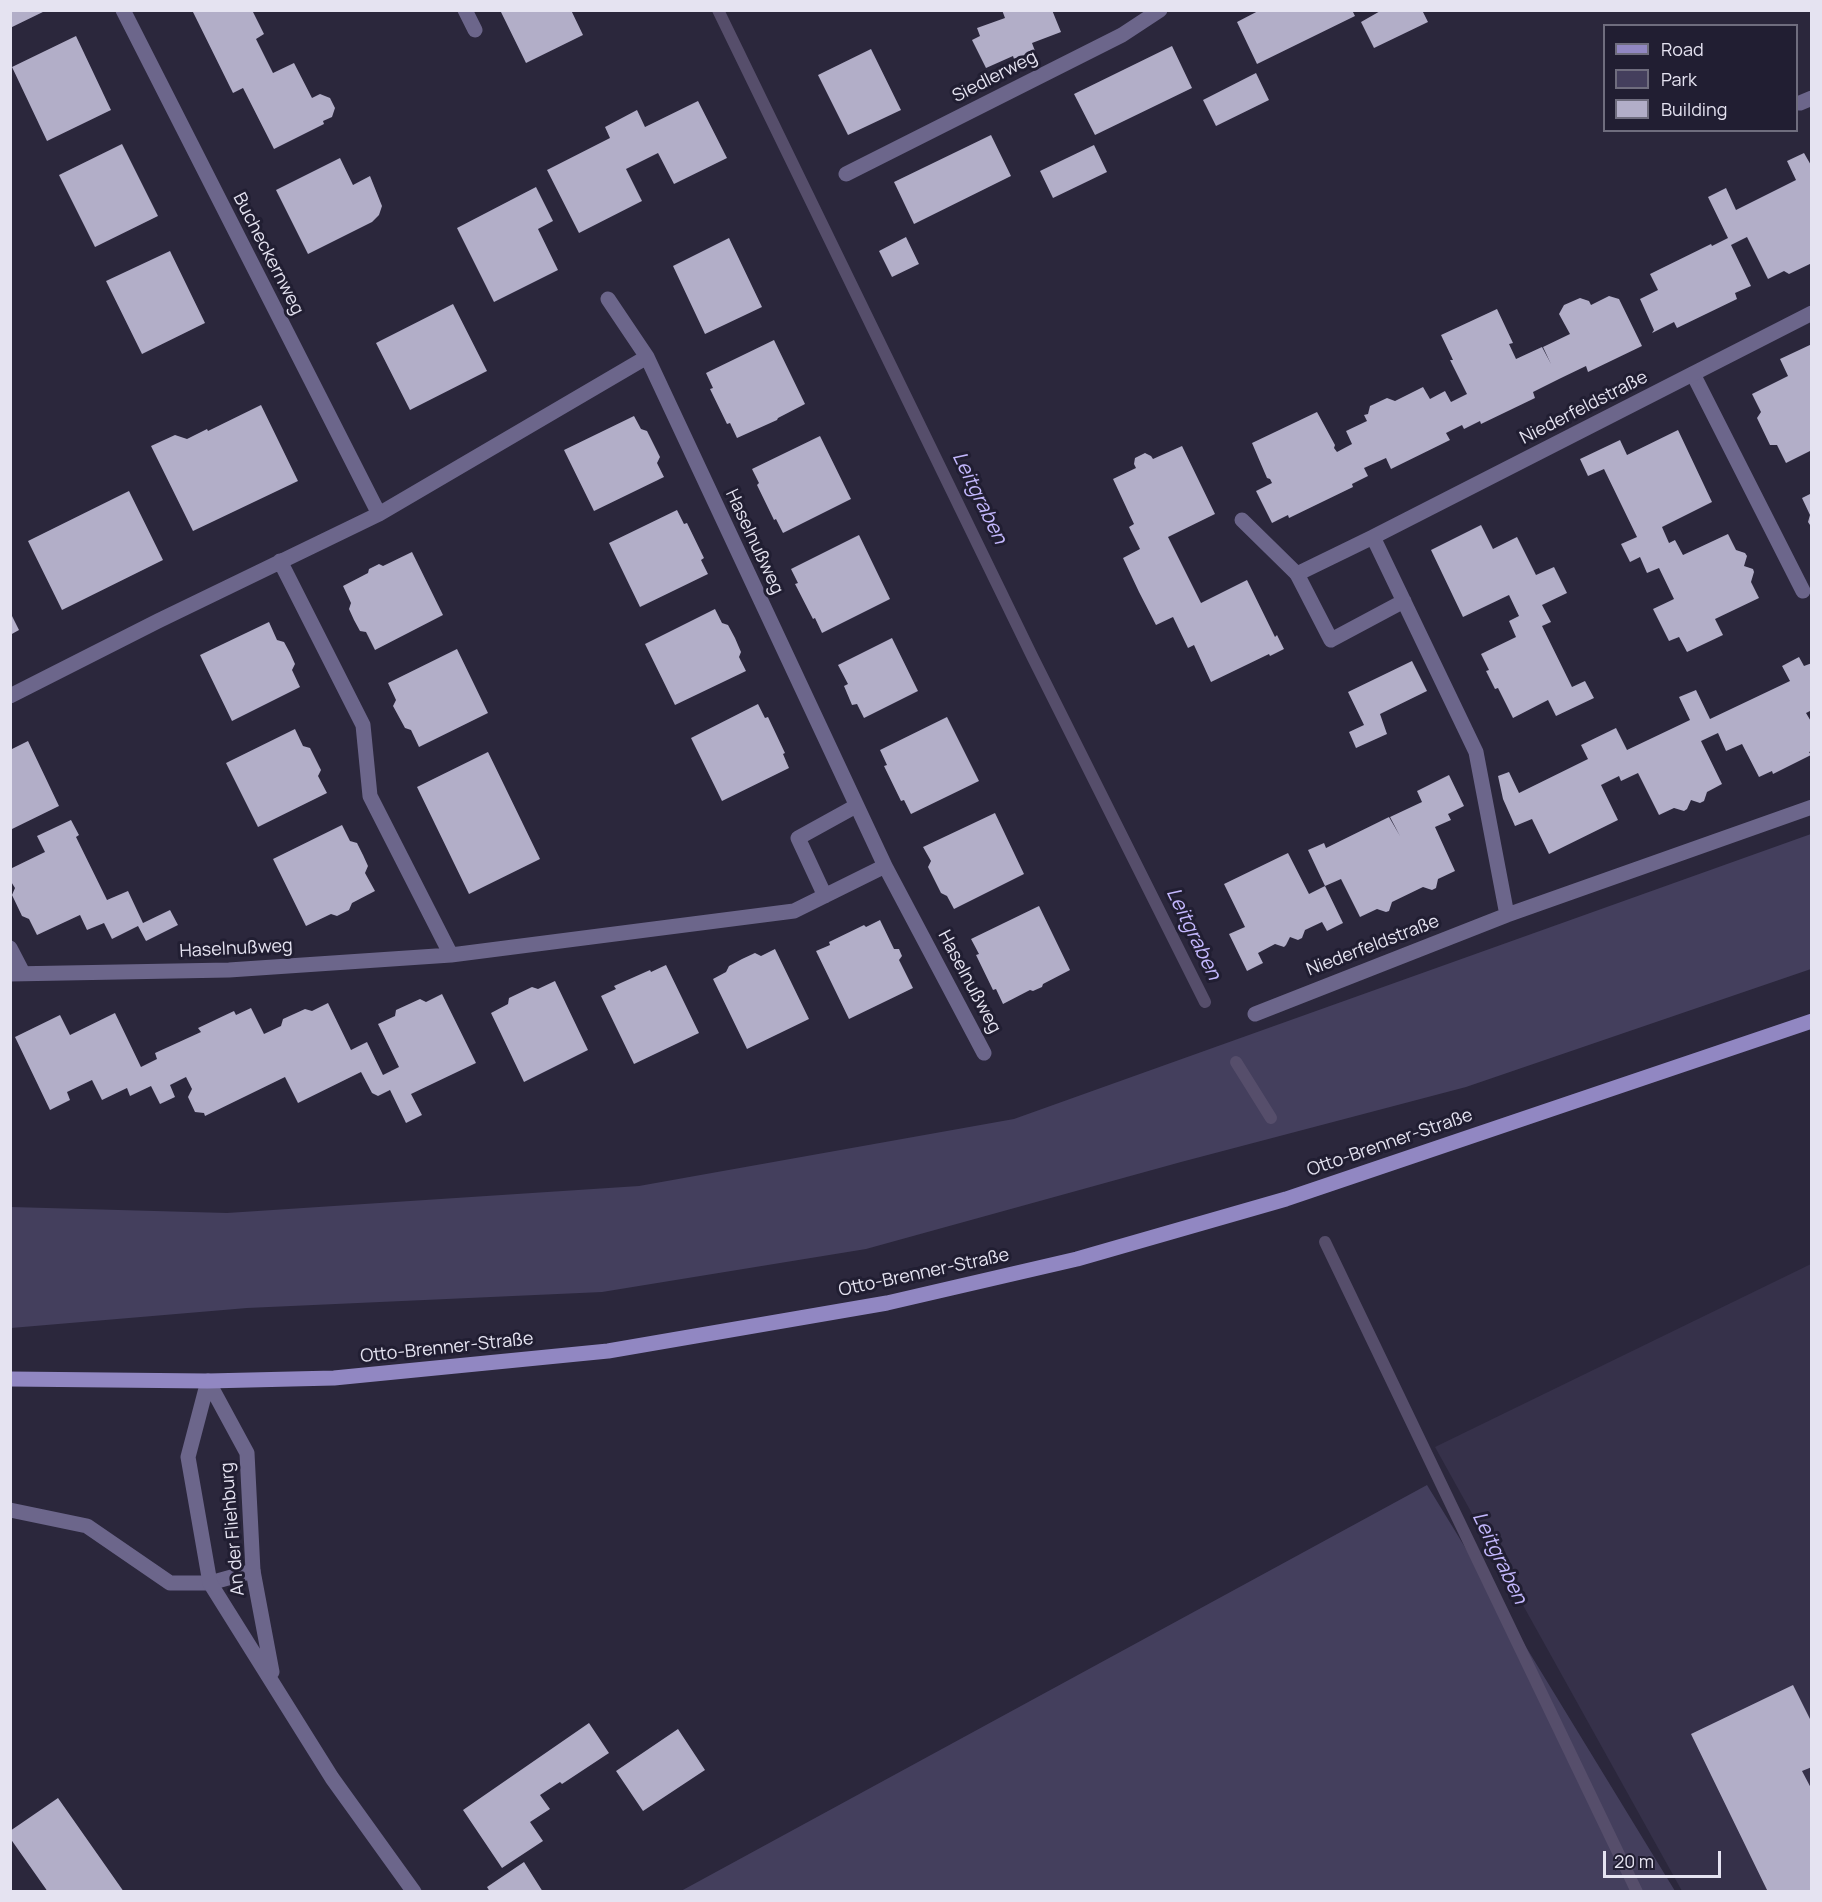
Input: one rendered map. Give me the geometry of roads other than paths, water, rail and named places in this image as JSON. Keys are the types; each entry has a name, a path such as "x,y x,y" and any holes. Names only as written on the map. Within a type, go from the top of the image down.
{"main road":[{"name":"Otto-Brenner-Straße","path":"10,1379 208,1381 334,1378 608,1351 887,1303 1077,1259 1286,1199 1812,1021"}],"street":[{"name":"Bucheckernweg","path":"123,10 379,514"},
{"path":"465,10 475,30"},
{"name":"Siedlerweg","path":"846,174 1122,35 1160,10"},
{"name":"Haselnußweg","path":"608,299 647,357 885,866 984,1053"},
{"name":"Niederfeldstraße","path":"1297,574 1812,313"},
{"path":"10,696 379,514 647,357"},
{"path":"1692,374 1803,591"},
{"path":"1242,520 1297,574 1331,639 1404,601"},
{"path":"1373,537 1476,752 1507,915"},
{"path":"280,561 363,725 370,796 451,955"},
{"path":"825,896 798,838 856,806"},
{"name":"Niederfeldstraße","path":"1255,1014 1507,915 1812,807"},
{"name":"Haselnußweg","path":"10,948 17,973 229,970 451,955 794,911 885,866"},
{"name":"An der Fliehburg","path":"208,1381 247,1453 253,1571 273,1682"},
{"name":"An der Fliehburg","path":"208,1381 188,1457 210,1583 332,1778 414,1892"},
{"path":"10,1510 87,1526 170,1583 210,1583 253,1571"}],"waterway":[{"name":"Leitgraben","path":"718,10 1033,658 1205,1002"},
{"name":"Leitgraben","path":"1236,1062 1271,1118"},
{"name":"Leitgraben","path":"1325,1242 1637,1892"}]}
